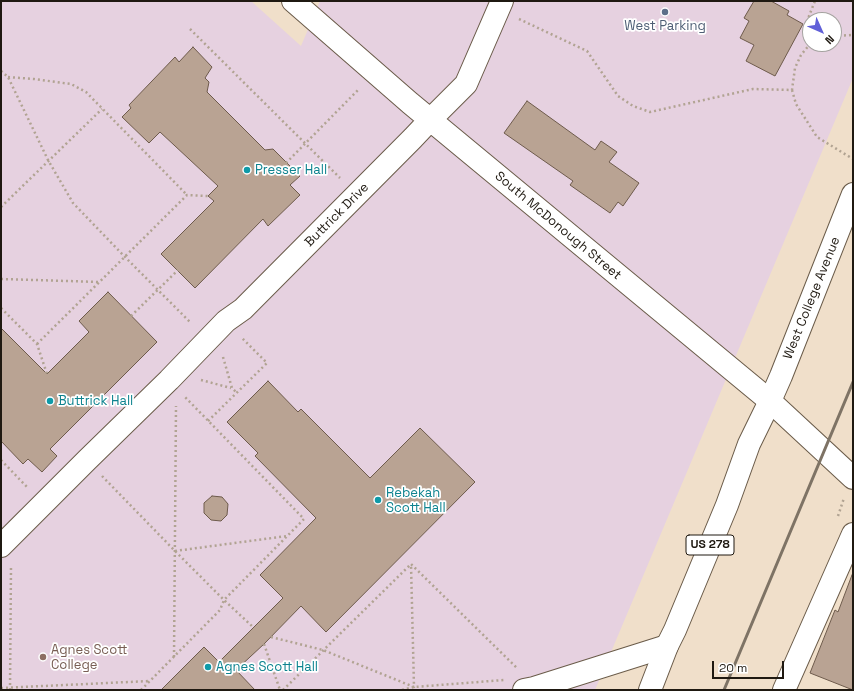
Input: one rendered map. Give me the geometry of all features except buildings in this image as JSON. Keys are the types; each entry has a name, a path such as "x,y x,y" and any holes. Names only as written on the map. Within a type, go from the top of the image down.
{"street":[{"name":"South McDonough Street","path":"293,1 430,120 770,401 853,478"},
{"name":"Buttrick Drive","path":"6,541 87,460 174,380 228,321 357,195 466,84 500,5"},
{"name":"West College Avenue","path":"770,401 853,194"},
{"name":"US 278","path":"650,690 667,646 727,505 749,444 770,401"},
{"path":"784,690 853,534"},
{"path":"523,681 534,688 667,646"}],"path":[{"path":"810,12 814,1"},
{"path":"500,5 587,51 618,96 633,106 650,112 753,89 792,90"},
{"path":"190,29 357,195"},
{"path":"842,36 853,35"},
{"path":"803,52 795,68 792,90 796,104 818,137 853,159"},
{"path":"1,71 8,77 48,160 73,203 188,319"},
{"path":"286,163 375,73"},
{"path":"8,77 71,84 86,92 187,195 208,196"},
{"path":"1,207 102,108"},
{"path":"37,344 187,195"},
{"path":"132,316 178,270"},
{"path":"1,279 100,282"},
{"path":"1,308 37,344 47,374"},
{"path":"228,321 232,388"},
{"path":"208,421 267,363 228,321"},
{"path":"174,380 232,388 237,393"},
{"path":"141,690 220,610 224,600 304,519 208,421 174,380"},
{"path":"174,380 174,657"},
{"path":"1,460 44,504"},
{"path":"87,460 175,551 254,628"},
{"path":"175,551 287,536"},
{"path":"6,541 10,689"},
{"path":"270,636 323,650 414,687 411,564"},
{"path":"264,644 282,690 411,564"},
{"path":"411,564 523,681"},
{"path":"1,688 10,689 150,681"}],"shaded area":[{"path":"1,1 251,1 301,46 320,1 853,1 853,78 595,690 1,690"}],"railway":[{"path":"724,690 853,382"}],"place":[{"name":"West Parking","path":"665,12"},
{"name":"Presser Hall","path":"247,170"},
{"name":"Buttrick Hall","path":"50,401"},
{"name":"Rebekah Scott Hall","path":"378,500"},
{"name":"Agnes Scott College","path":"43,657"},
{"name":"Agnes Scott Hall","path":"208,667"}]}
